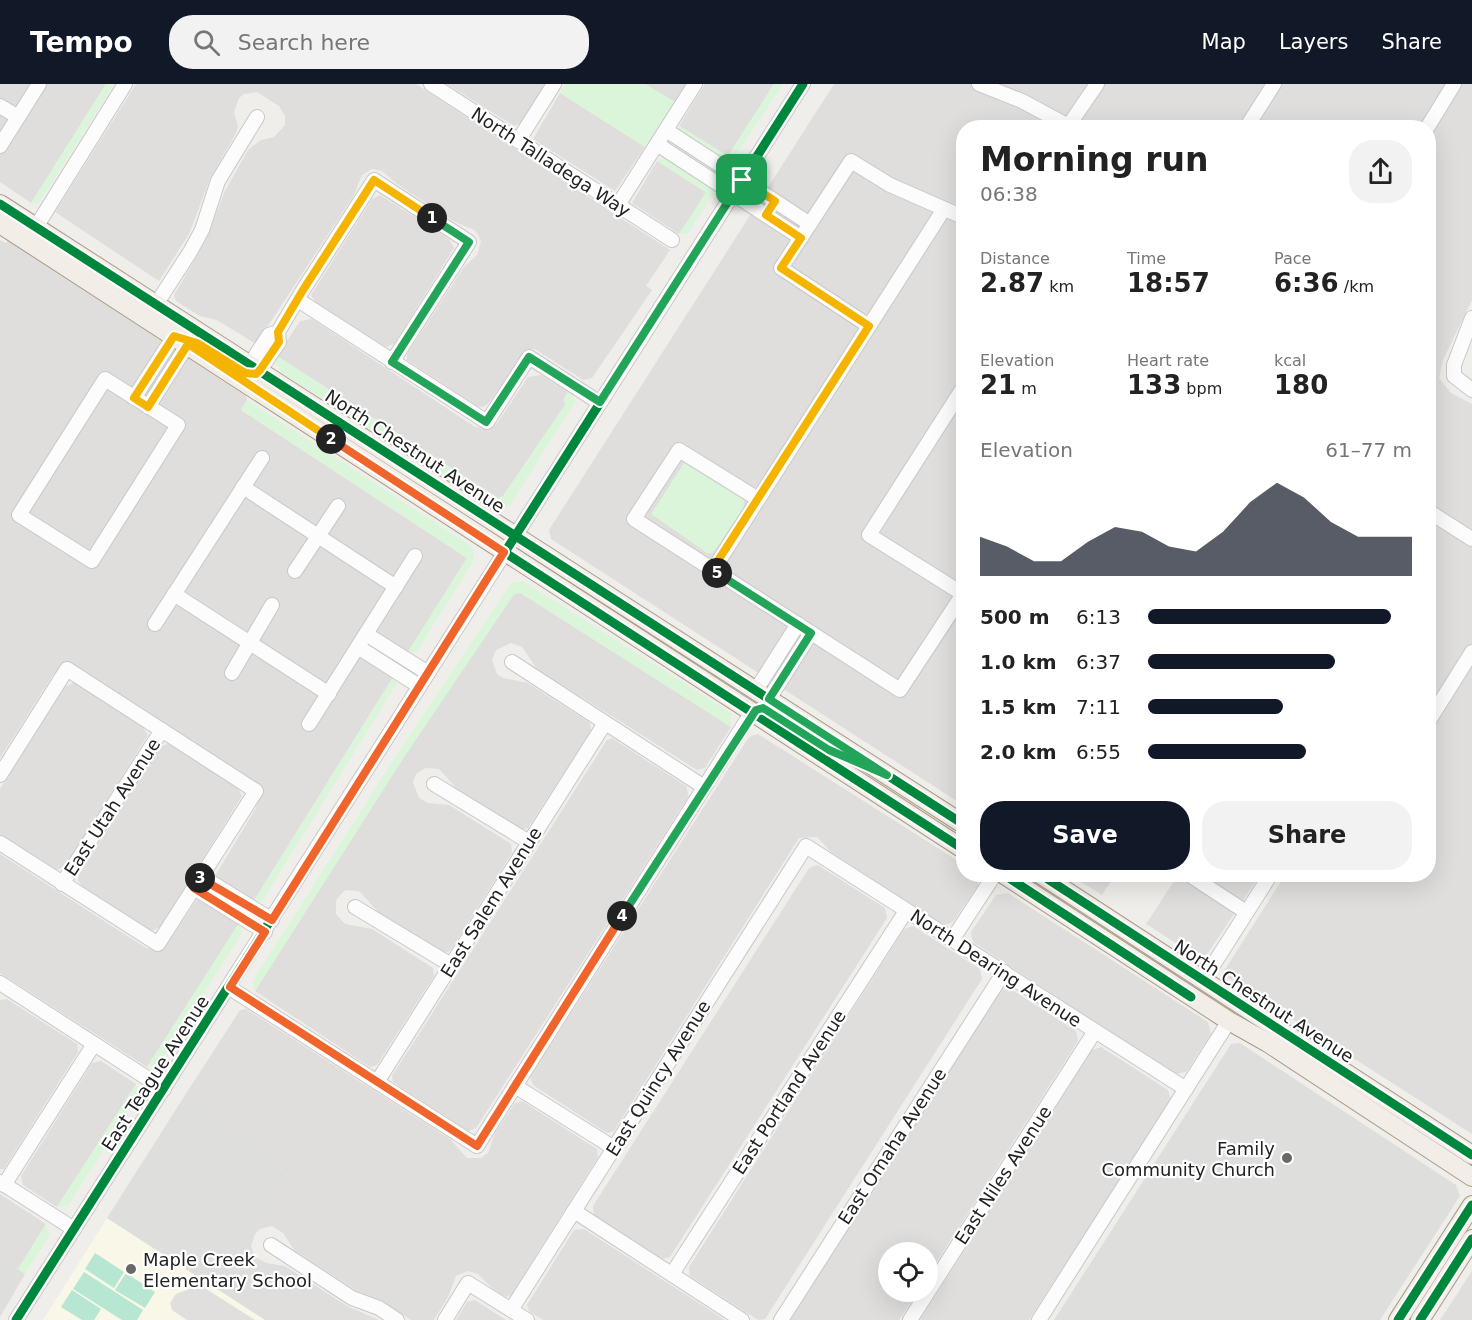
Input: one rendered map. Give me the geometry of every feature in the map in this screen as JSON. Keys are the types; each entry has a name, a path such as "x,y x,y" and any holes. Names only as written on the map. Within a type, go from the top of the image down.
{"main road":[{"name":"North Chestnut Avenue","path":"0,204 956,819"},
{"path":"0,214 22,228 36,227"},
{"name":"North Chestnut Avenue","path":"0,224 956,844"},
{"path":"181,340 197,343 245,373 256,374 255,367"},
{"path":"752,712 763,708 829,750 887,775"},
{"name":"North Chestnut Avenue","path":"1015,882 1229,1021 1268,1043 1472,1177"},
{"name":"North Chestnut Avenue","path":"1052,882 1472,1155"},
{"path":"1229,1021 1243,1019 1260,1029 1274,1028"},
{"path":"1398,1320 1472,1205"},
{"path":"1420,1320 1472,1239"}],"street":[{"path":"0,146 39,84"},
{"path":"36,227 125,84"},
{"name":"North Talladega Way","path":"431,84 672,240"},
{"path":"518,141 554,84"},
{"path":"618,205 695,84"},
{"name":"East Teague Avenue","path":"16,1320 803,84"},
{"path":"979,84 1022,101 1059,120"},
{"path":"1075,120 1097,84"},
{"path":"1251,120 1274,84"},
{"path":"1432,120 1454,84"},
{"path":"0,106 18,117"},
{"path":"157,303 202,230 218,181 257,117"},
{"path":"666,130 810,224"},
{"path":"657,144 801,238"},
{"path":"693,167 702,154"},
{"path":"869,326 781,268 851,161 890,186 956,214"},
{"path":"255,367 279,342 278,332 374,180 469,242 392,362"},
{"path":"766,215 775,201"},
{"path":"712,570 944,209"},
{"path":"298,300 486,422 529,357 600,402"},
{"path":"1472,318 1454,365 1454,376 1472,390"},
{"path":"134,398 150,374 181,340"},
{"path":"148,407 164,382 181,340"},
{"path":"150,374 164,382"},
{"path":"105,379 134,398 178,425 92,561 19,515 105,379"},
{"path":"956,399 869,535 956,590"},
{"path":"758,499 679,450 634,519 900,690 956,605"},
{"path":"155,624 262,458"},
{"path":"243,487 396,587"},
{"path":"295,571 338,506"},
{"path":"1436,516 1472,539"},
{"path":"309,724 415,556"},
{"path":"174,594 329,694"},
{"path":"232,674 272,605"},
{"path":"763,694 773,663 798,624"},
{"path":"763,694 787,672 811,633"},
{"path":"366,634 428,673"},
{"path":"358,647 419,686"},
{"path":"383,663 391,650"},
{"path":"1436,709 1472,652"},
{"path":"512,662 704,787"},
{"path":"773,663 787,672"},
{"path":"0,774 67,669 256,790 158,944 0,843"},
{"path":"230,987 477,1146 752,712"},
{"name":"East Salem Avenue","path":"377,1082 605,723"},
{"name":"East Utah Avenue","path":"62,884 162,730"},
{"path":"434,784 529,842"},
{"name":"North Dearing Avenue","path":"806,846 1186,1089"},
{"name":"East Quincy Avenue","path":"511,1310 806,846"},
{"path":"197,882 268,926"},
{"path":"952,940 990,882"},
{"path":"1200,882 1246,912"},
{"path":"1203,981 1266,882"},
{"path":"356,907 451,965"},
{"name":"East Portland Avenue","path":"672,1274 906,910"},
{"name":"East Omaha Avenue","path":"781,1320 1004,972"},
{"path":"0,984 164,1089"},
{"path":"1039,1320 1229,1021"},
{"name":"East Niles Avenue","path":"910,1320 1095,1031"},
{"path":"74,1229 2,1183 94,1044"},
{"path":"515,1086 614,1148"},
{"path":"574,1210 742,1320"},
{"path":"271,1245 352,1298 379,1308 397,1320"},
{"path":"445,1320 468,1283 527,1320"}],"shaded area":[{"path":"0,84 106,84 31,203 0,182"},
{"path":"136,84 416,84 670,250 646,286 652,290 592,378 583,380 535,349 527,349 488,404 483,407 477,406 407,360 407,354 464,267 477,255 481,242 478,235 474,230 455,222 397,184 382,171 372,169 362,175 354,195 256,344 217,320 200,316 176,301 174,295 205,242 225,191 248,150 261,140 274,137 285,125 285,116 279,106 257,92 244,94 239,98 234,112 238,126 236,133 210,179 189,234 159,281 55,212"},
{"path":"447,84 545,84 521,123 514,126"},
{"path":"645,84 686,84 675,102"},
{"path":"705,84 774,84 728,156 679,126"},
{"path":"834,84 1472,84 1472,300 1443,360 1439,378 1451,393 1472,404 1472,1134 1225,976 1224,971 1281,882 1436,882 1436,120 956,120 956,800 551,539 549,530"},
{"path":"560,93 645,147 615,191 533,139"},
{"path":"657,161 707,193 679,234 632,203"},
{"path":"380,195 449,239 454,248 394,344 386,347 316,303 311,295 372,199"},
{"path":"11,235 243,386 247,400 241,410 467,558 253,902 215,876 256,808 259,799 256,784 81,669 66,666 53,675 0,758 0,240 6,243"},
{"path":"312,319 475,427 491,428 498,422 528,377 541,375 568,392 564,398 565,405 503,496 498,498 277,356 300,321"},
{"path":"520,592 731,727 705,768 697,770 537,669 522,647 511,643 496,650 492,660 497,674 503,678 528,683 590,723 591,731 528,828 521,830 459,791 439,769 425,768 416,774 413,782 419,798 428,803 449,805 511,844 512,853 450,951 443,953 380,914 359,891 346,890 336,901 336,914 345,924 372,929 433,968 434,976 377,1065 370,1067 255,991 406,754 514,594"},
{"path":"75,682 142,726 148,735 65,866 57,870 0,834 0,789 65,687"},
{"path":"758,734 956,860 956,882 978,882 978,885 953,922 944,925 832,853 817,837 799,838 614,1131 607,1133 533,1085 530,1077 749,737"},
{"path":"612,738 686,786 689,796 476,1128 468,1131 393,1082 392,1076 607,740"},
{"path":"169,743 237,786 242,796 160,927 152,931 83,888 78,880 160,747"},
{"path":"0,854 146,948 160,949 166,946 196,901 201,899 239,923 147,1067 0,973"},
{"path":"818,865 885,908 887,918 670,1257 663,1259 594,1215 593,1206 809,868"},
{"path":"1081,882 1110,882 1102,895"},
{"path":"1173,882 1255,882 1206,956 1199,958 1146,924"},
{"path":"1008,893 1208,1022 1211,1034 1186,1072 1175,1074 973,942 971,932 996,895"},
{"path":"913,926 980,969 982,979 765,1319 758,1320 690,1276 689,1267 904,929"},
{"path":"1009,988 1076,1031 1078,1041 938,1260 938,1242 878,1242 878,1302 911,1302 899,1320 790,1320 1000,991"},
{"path":"7,999 77,1044 78,1052 4,1169 0,1169 0,1000"},
{"path":"246,1009 450,1139 467,1158 481,1158 488,1153 495,1133 515,1103 522,1101 597,1149 598,1157 511,1295 505,1297 478,1274 468,1271 456,1276 448,1297 434,1320 411,1320 380,1300 357,1291 295,1251 283,1233 272,1226 260,1229 255,1234 251,1246 255,1257 266,1263 285,1266 347,1306 379,1320 265,1320 215,1288 288,1173 180,1103 240,1010"},
{"name":"Family Community Church","path":"1240,1043 1456,1185 1460,1196 1380,1320 1054,1320 1231,1044"},
{"path":"1101,1047 1168,1090 1171,1100 1029,1320 920,1320 931,1302 938,1302 938,1292 1092,1050"},
{"path":"101,1061 136,1084 57,1207 23,1185 21,1176 92,1063"},
{"path":"180,1103 288,1173 215,1288 107,1218"},
{"path":"0,1194 46,1224 18,1269 0,1257"},
{"name":"Maple Creek Elementary School","path":"107,1218 265,1320 43,1320"},
{"path":"584,1229 725,1320 543,1320 529,1311 527,1305 574,1230"},
{"path":"0,1257 25,1274 0,1317"},
{"path":"1472,1271 1472,1320 1440,1320"},
{"path":"200,1285 255,1320 187,1320 172,1310 170,1303 176,1294"},
{"path":"475,1300 506,1320 456,1320 467,1302"}],"green space":[{"path":"106,84 114,84 39,203 31,203"},
{"path":"565,84 645,84 675,102 645,147 560,93"},
{"path":"774,84 783,84 732,161 727,163 679,132 679,126 728,156"},
{"path":"664,156 712,186 713,195 687,234 679,234 706,192 657,161"},
{"path":"277,356 498,498 503,496 565,405 564,398 568,392 573,395 575,402 510,505 499,510 457,487 281,372 275,363"},
{"path":"247,400 471,546 474,551 473,562 417,651 407,653 467,558 241,410"},
{"path":"684,463 744,500 744,507 713,553 707,553 651,514"},
{"path":"523,581 731,713 731,727 520,593 514,594 406,754 255,991 252,982 400,750 511,583"},
{"path":"394,676 396,685 262,901 253,902"},
{"path":"239,923 242,933 157,1066 147,1067"},
{"path":"136,1084 138,1095 68,1206 57,1207"},
{"path":"46,1224 50,1234 25,1274 18,1269"},
{"path":"95,1253 124,1272 114,1288 85,1269"},
{"path":"84,1272 143,1310 137,1320 122,1320 73,1289"},
{"path":"126,1273 155,1292 145,1308 115,1290"},
{"path":"72,1290 101,1309 94,1320 82,1320 61,1307"}],"cycle path":[{"path":"16,1320 803,84"},
{"path":"0,204 956,819"},
{"path":"504,552 956,844"},
{"path":"1015,882 1191,997"},
{"path":"1052,882 1472,1155"},
{"path":"1398,1320 1472,1205"},
{"path":"1420,1320 1472,1239"}],"place":[{"name":"Family Community Church","path":"1287,1158"},
{"name":"Maple Creek Elementary School","path":"131,1269"}],"route":[{"path":"374,180 469,242 392,362 486,422 529,357 600,402 742,180 775,201 766,215 801,238 781,268 869,326 712,570 811,633 769,699 887,775 829,750 763,708 752,712 477,1146 230,987 265,932 194,888 201,876 272,920 504,552 188,344 148,407 134,398 174,336 197,343 245,373 256,374 279,342 278,332 303,290 374,180"}]}
